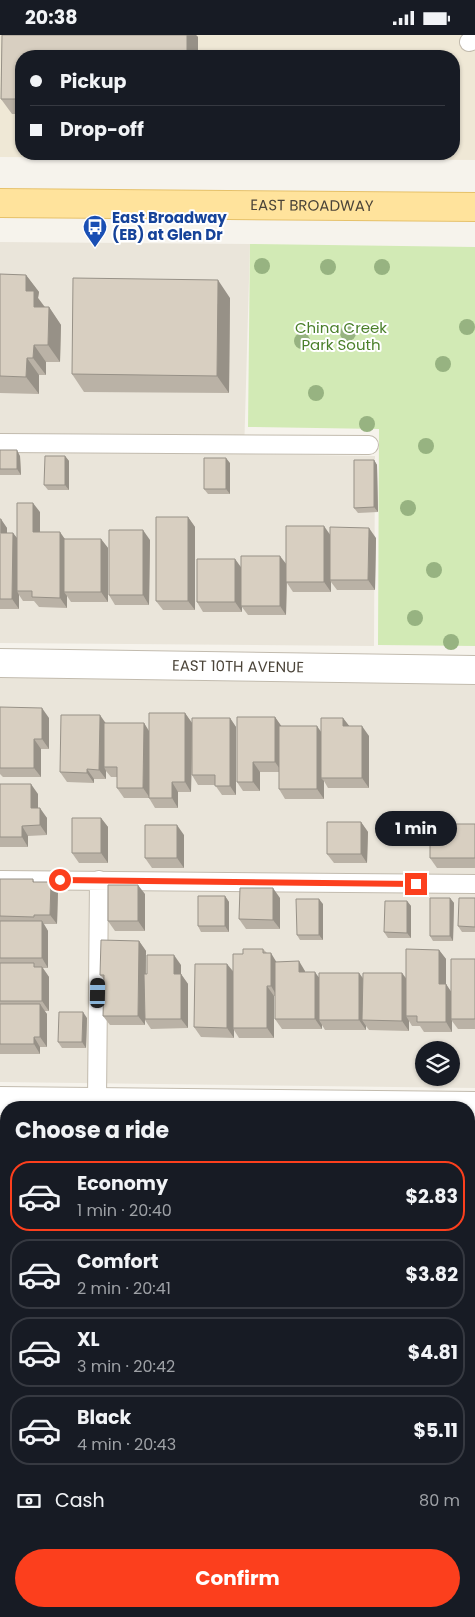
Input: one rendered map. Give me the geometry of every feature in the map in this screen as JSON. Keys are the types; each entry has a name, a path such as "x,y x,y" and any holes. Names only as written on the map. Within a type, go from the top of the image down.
{"main road":[{"name":"EAST BROADWAY","path":"0,203 475,207"}],"street":[{"name":"EAST 10TH AVENUE","path":"0,663 475,670"},
{"path":"0,1101 97,1101"}],"lane":[{"path":"0,443 369,445"},
{"path":"0,880 475,884"},
{"path":"97,1101 99,880"}],"shaded area":[{"path":"0,35 475,35 475,160 460,160 460,50 15,50 15,157 0,157"},
{"path":"0,242 250,244 244,454 375,456 374,646 0,643"},
{"path":"0,677 475,684 475,1088 0,1082"}],"green space":[{"name":"China Creek Park South","path":"250,244 475,247 475,646 378,645 379,429 248,427"}],"building":[{"path":"2,35 187,35 187,50 15,50 15,99 1,99"},
{"path":"0,274 26,275 26,291 34,291 34,307 49,307 48,345 34,345 33,358 27,358 26,377 0,376"},
{"path":"73,278 218,280 217,376 72,374"},
{"path":"0,450 17,450 17,469 0,469"},
{"path":"45,456 65,456 65,485 44,485"},
{"path":"204,458 226,458 226,489 204,489"},
{"path":"354,460 374,460 374,507 354,508"},
{"path":"17,503 33,503 33,532 60,532 60,598 32,597 32,591 17,591"},
{"path":"156,517 188,517 188,601 156,601"},
{"path":"0,519 1,533 13,533 12,599 0,599"},
{"path":"286,526 324,526 324,582 286,582"},
{"path":"330,527 369,528 368,580 330,580"},
{"path":"109,530 143,530 143,595 109,595"},
{"path":"64,539 101,539 101,592 64,592"},
{"path":"241,556 280,556 280,606 241,606"},
{"path":"197,559 235,559 235,602 197,602"},
{"path":"0,707 42,708 42,739 34,739 34,768 0,768"},
{"path":"149,713 185,713 185,782 172,782 172,798 149,798"},
{"path":"61,715 100,715 99,770 87,769 87,773 60,772"},
{"path":"237,717 275,717 275,762 253,762 253,782 237,782"},
{"path":"192,718 230,718 230,786 215,786 215,775 192,775"},
{"path":"321,718 343,718 343,726 362,726 362,778 321,778"},
{"path":"104,723 144,723 143,788 117,788 117,767 104,767"},
{"path":"279,726 317,726 317,789 279,789"},
{"path":"0,784 31,784 31,808 40,808 40,825 22,826 22,837 0,837"},
{"path":"72,818 101,818 101,853 72,853"},
{"path":"327,822 361,822 361,854 327,854"},
{"path":"430,824 475,824 475,858 430,858"},
{"path":"145,825 177,825 177,858 145,858"},
{"path":"0,879 33,879 33,882 51,882 50,915 34,915 34,917 0,916"},
{"path":"108,885 138,885 138,921 108,921"},
{"path":"240,888 273,888 273,920 239,919"},
{"path":"198,896 225,896 225,926 198,926"},
{"path":"430,898 450,898 450,936 430,936"},
{"path":"459,898 475,898 475,927 458,926"},
{"path":"296,899 319,899 319,935 297,935"},
{"path":"385,901 407,901 407,933 384,932"},
{"path":"0,921 42,921 42,958 0,958"},
{"path":"101,940 139,941 138,1016 103,1016 104,975 100,975"},
{"path":"243,949 263,949 263,953 271,953 271,986 267,986 267,1028 233,1028 233,954 243,954"},
{"path":"406,949 439,950 439,984 446,984 446,1022 417,1022 417,1016 406,1016"},
{"path":"147,955 174,955 174,974 181,974 181,1019 145,1019 144,974 147,974"},
{"path":"451,959 475,959 475,1019 451,1019"},
{"path":"299,961 299,972 315,972 315,1019 275,1019 275,962"},
{"path":"0,963 34,963 34,967 42,967 42,1001 0,1001"},
{"path":"195,964 227,964 227,1028 194,1027"},
{"path":"319,973 359,973 359,1020 319,1020"},
{"path":"363,973 402,973 402,1021 362,1020"},
{"path":"0,1004 40,1004 40,1037 34,1037 34,1044 0,1044"},
{"path":"59,1012 83,1012 82,1042 58,1042"}],"place":[{"name":"East Broadway (EB) at Glen Dr","path":"95,248"}],"route":[{"path":"60,880 416,884"}]}
